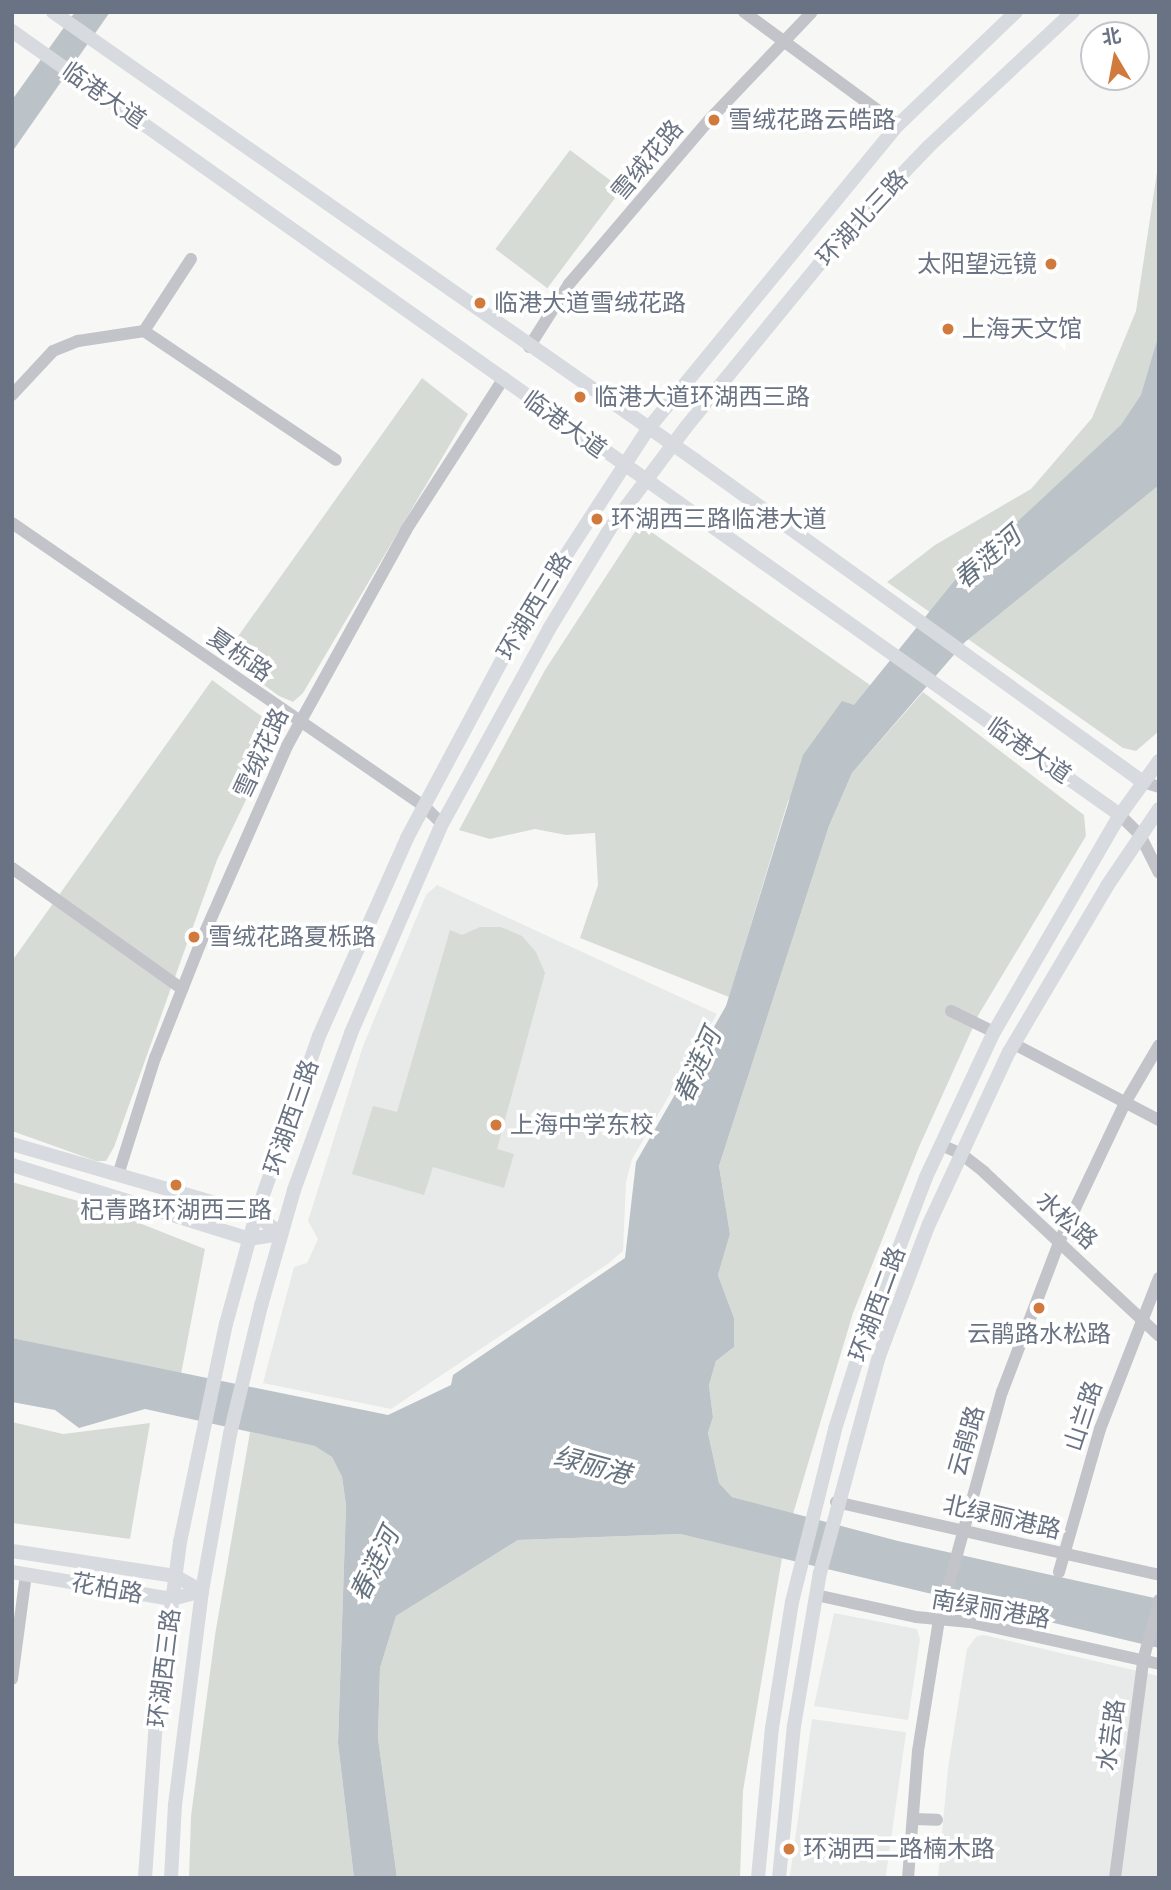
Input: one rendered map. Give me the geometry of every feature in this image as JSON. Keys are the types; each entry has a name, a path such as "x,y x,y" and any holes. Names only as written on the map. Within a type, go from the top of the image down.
{"main road":[{"name":"临港大道","path":"52,12 529,347 672,444 916,622 1143,782"},
{"name":"环湖北三路","path":"648,429 898,125 1016,12"},
{"name":"环湖北三路","path":"672,444 838,241 928,147 1073,12"},
{"name":"临港大道","path":"12,31 1121,815"},
{"name":"环湖西三路","path":"145,1878 156,1722 175,1576 202,1428 249,1239 319,1036 423,805 522,623 648,429"},
{"name":"环湖西三路","path":"171,1878 175,1805 202,1591 230,1434 281,1234 351,1033 442,824 549,629 672,444"},
{"name":"环湖西二路","path":"758,1878 772,1728 800,1568 860,1350 941,1146 995,1032 1121,815 1159,761"},
{"name":"环湖西二路","path":"779,1878 792,1739 820,1573 836,1502 879,1356 960,1153 1014,1044 1140,835 1159,809"},
{"path":"12,1144 257,1215 281,1234"},
{"path":"12,1165 249,1239 281,1234"},
{"name":"花柏路","path":"12,1551 175,1576"},
{"name":"花柏路","path":"19,1573 172,1599 202,1591"},
{"path":"175,1576 202,1591"}],"street":[{"path":"744,12 898,125"},
{"name":"雪绒花路","path":"529,347 578,274 711,118 812,12"},
{"path":"144,331 191,258"},
{"path":"12,395 53,351 78,341 144,331 336,460"},
{"name":"雪绒花路","path":"118,1175 182,989 231,868 299,722 406,530 504,378"},
{"name":"夏栎路","path":"12,523 423,805 442,824"},
{"path":"1143,782 1159,787"},
{"path":"1121,815 1140,835 1159,873"},
{"path":"12,868 182,989"},
{"path":"951,1011 995,1032"},
{"path":"1014,1044 1159,1121"},
{"name":"云鹃路","path":"908,1878 939,1620 1002,1392 1060,1240 1125,1103 1159,1045"},
{"name":"水松路","path":"941,1146 960,1153 1060,1240 1159,1336"},
{"name":"山兰路","path":"1059,1572 1100,1429 1159,1278"},
{"name":"北绿丽港路","path":"836,1502 1159,1575"},
{"path":"12,1679 19,1573"},
{"name":"南绿丽港路","path":"816,1595 939,1620 970,1622 1145,1655 1159,1664"},
{"name":"水芸路","path":"1115,1878 1145,1655 1159,1600"},
{"path":"913,1819 937,1820"}],"shaded area":[{"path":"570,150 622,189 547,288 495,249"},
{"path":"1159,159 1159,731 1136,751 1123,748 887,582 935,545 1031,489 1092,418 1136,311"},
{"path":"422,378 468,414 303,693 293,702 279,696 224,656"},
{"path":"640,524 870,685 788,801 729,997 580,938 598,885 595,833 566,835 535,829 490,839 459,830 545,670"},
{"path":"212,680 272,724 274,742 217,860 114,1147 106,1161 96,1161 12,1131 12,961"},
{"path":"923,692 1084,815 1086,836 979,1014 919,1147 853,1313 793,1514 732,1497 719,1483 708,1433 713,1417 709,1385 716,1361 734,1347 734,1318 718,1275 730,1234 719,1166 829,826 852,773"},
{"name":"上海中学东校","path":"437,885 717,1014 632,1159 626,1182 623,1251 609,1263 391,1409 263,1383 294,1267 307,1263 318,1239 308,1221 363,1046 426,895"},
{"path":"480,927 501,927 522,936 536,952 545,973 497,1149 514,1154 504,1188 433,1167 424,1195 352,1174 373,1106 397,1112 450,930 462,935"},
{"path":"12,1182 99,1207 205,1249 181,1374 12,1338"},
{"path":"12,1422 63,1434 150,1423 130,1539 12,1523"},
{"path":"250,1432 316,1446 332,1457 342,1477 346,1505 338,1743 354,1878 189,1878 191,1816 215,1635"},
{"path":"680,1534 782,1558 743,1791 740,1878 397,1878 378,1738 380,1668 396,1616 518,1540"},
{"path":"834,1613 917,1629 920,1640 908,1720 814,1706"},
{"path":"984,1635 1159,1676 1159,1878 938,1878 948,1768 967,1649 977,1636"},
{"path":"812,1719 906,1732 886,1878 790,1877"}],"water":[{"path":"75,12 110,12 12,152 12,100"},
{"path":"1159,334 1159,485 965,642 852,773 829,826 719,1166 730,1234 718,1275 734,1318 734,1347 716,1361 709,1385 713,1417 708,1433 719,1483 732,1497 898,1541 1159,1599 1159,1648 680,1534 518,1540 396,1616 380,1668 378,1738 397,1878 354,1878 338,1743 346,1505 342,1477 332,1457 315,1446 145,1409 79,1428 55,1410 12,1402 12,1338 388,1415 451,1385 453,1375 625,1258 636,1162 726,1006 803,755 842,701 854,705 955,580 1121,425 1141,395"}],"place":[{"name":"雪绒花路云皓路","path":"714,120"},
{"name":"太阳望远镜","path":"1051,264"},
{"name":"临港大道雪绒花路","path":"480,303"},
{"name":"上海天文馆","path":"948,329"},
{"name":"临港大道环湖西三路","path":"580,397"},
{"name":"环湖西三路临港大道","path":"597,519"},
{"name":"雪绒花路夏栎路","path":"194,937"},
{"name":"上海中学东校","path":"496,1125"},
{"name":"杞青路环湖西三路","path":"176,1185"},
{"name":"云鹃路水松路","path":"1039,1308"},
{"name":"环湖西二路楠木路","path":"789,1849"}],"water label":[{"name":"春涟河","path":"988,558"},
{"name":"春涟河","path":"698,1066"},
{"name":"绿丽港","path":"592,1466"},
{"name":"春涟河","path":"375,1565"}]}
